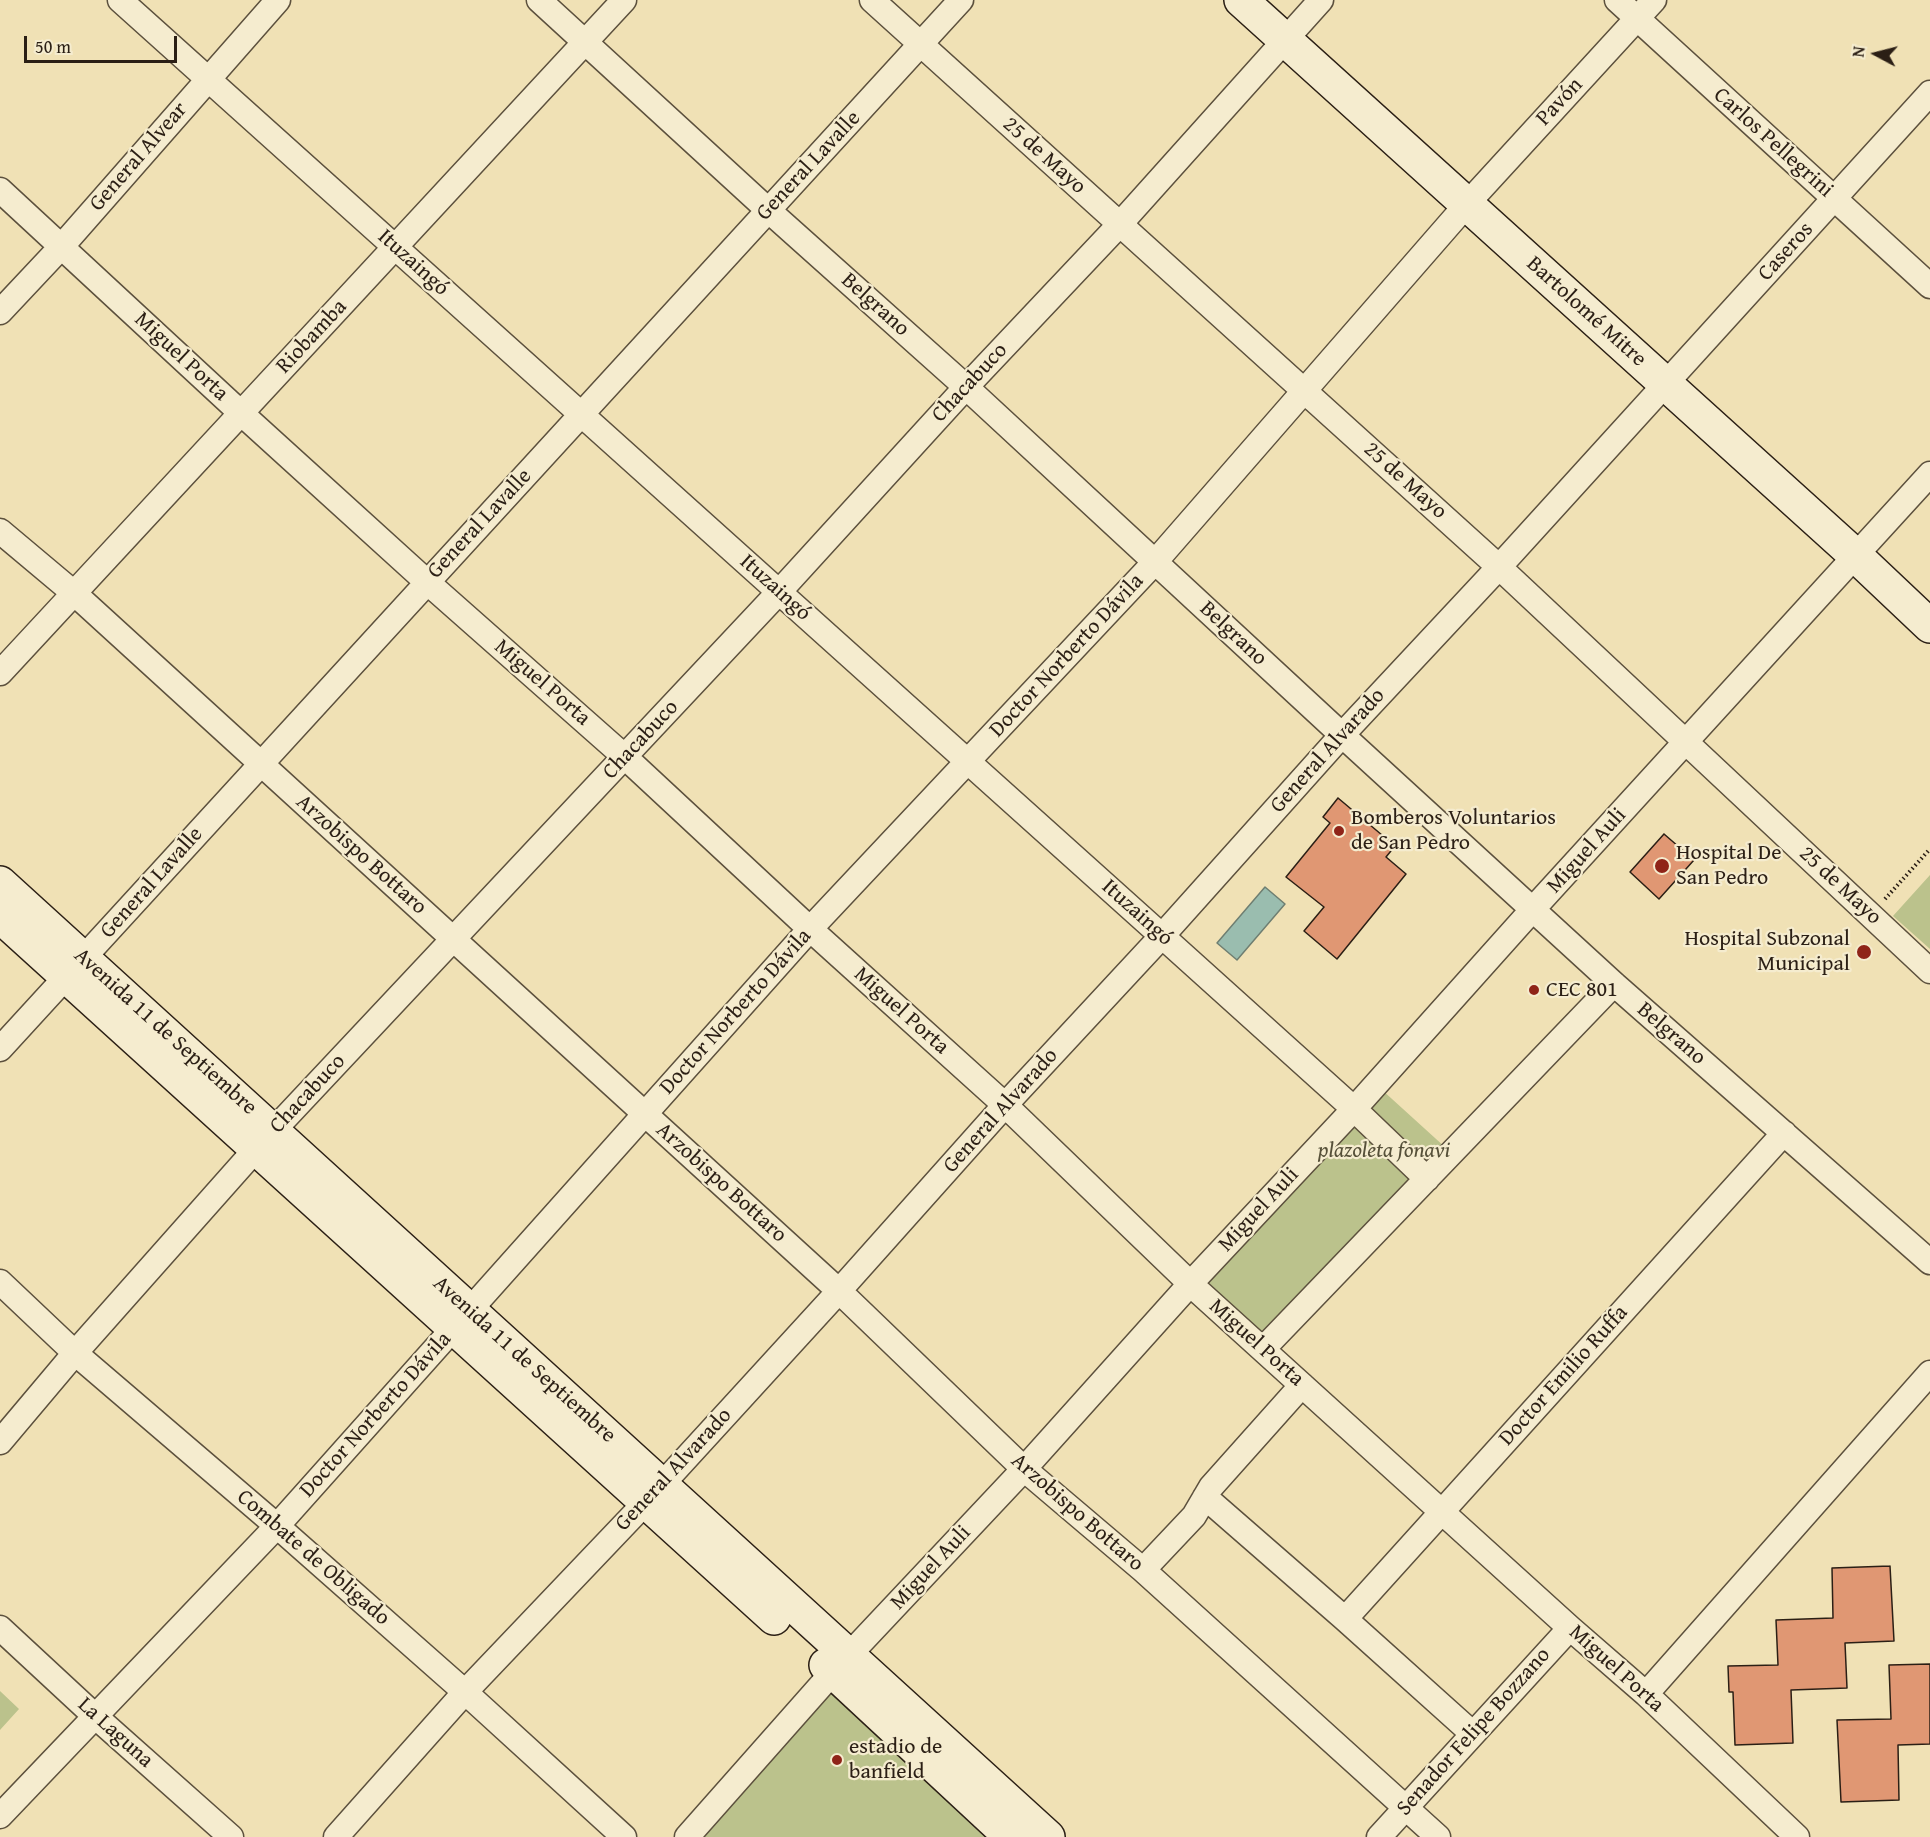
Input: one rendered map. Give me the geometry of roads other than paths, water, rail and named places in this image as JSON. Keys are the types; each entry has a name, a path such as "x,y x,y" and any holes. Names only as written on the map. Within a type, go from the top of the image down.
{"main road":[{"name":"Bartolomé Mitre","path":"1241,0 1856,555 1930,626"},
{"name":"Avenida 11 de Septiembre","path":"0,882 76,968 461,1319 840,1663 1048,1837"},
{"name":"Avenida 11 de Septiembre","path":"0,916 76,968"},
{"name":"Avenida 11 de Septiembre","path":"840,1663 1011,1837"}],"street":[{"name":"Ituzaingó","path":"120,0 1354,1109 1427,1179"},
{"name":"General Alvear","path":"0,312 62,246 278,0"},
{"name":"Belgrano","path":"539,0 768,210 966,387 1614,984 1784,1133 1926,1251"},
{"name":"Riobamba","path":"0,673 624,0"},
{"name":"25 de Mayo","path":"872,0 1499,567 1930,971"},
{"name":"General Lavalle","path":"0,1049 961,0"},
{"name":"Chacabuco","path":"0,1442 75,1353 265,1140 625,757 966,387 1120,224 1321,0"},
{"name":"Carlos Pellegrini","path":"1617,0 1930,286"},
{"name":"Pavón","path":"1467,204 1654,0"},
{"name":"Caseros","path":"1666,384 1930,93"},
{"name":"Miguel Porta","path":"0,190 242,414 625,757 810,929 1005,1105 1263,1350 1646,1694 1797,1837"},
{"name":"Doctor Norberto Dávila","path":"0,1816 277,1526 810,929 1155,562 1467,204"},
{"name":"General Alvarado","path":"336,1837 465,1692 654,1493 1005,1105 1162,936 1342,735 1666,384"},
{"name":"Miguel Auli","path":"687,1837 840,1663 1024,1469 1930,474"},
{"name":"Arzobispo Bottaro","path":"0,531 75,594 839,1291 1024,1469 1143,1570 1438,1837"},
{"path":"1263,1350 1614,984"},
{"name":"Doctor Emilio Ruffa","path":"1345,1619 1784,1133"},
{"name":"Combate de Obligado","path":"0,1282 75,1353 277,1526 465,1692 624,1837"},
{"path":"1646,1694 1930,1373"},
{"path":"1143,1570 1194,1516 1211,1487 1302,1385"},
{"path":"1205,1497 1473,1734"},
{"name":"La Laguna","path":"0,1628 231,1837"},
{"name":"Senador Felipe Bozzano","path":"1379,1837 1570,1628"}],"place":[{"name":"Bomberos Voluntarios de San Pedro","path":"1339,831"},
{"name":"Hospital De San Pedro","path":"1662,866"},
{"name":"Hospital Subzonal Municipal","path":"1864,952"},
{"name":"CEC 801","path":"1534,990"},
{"name":"estadio de banfield","path":"837,1760"}],"park label":[{"name":"plazoleta fonavi","path":"1384,1151"}]}
